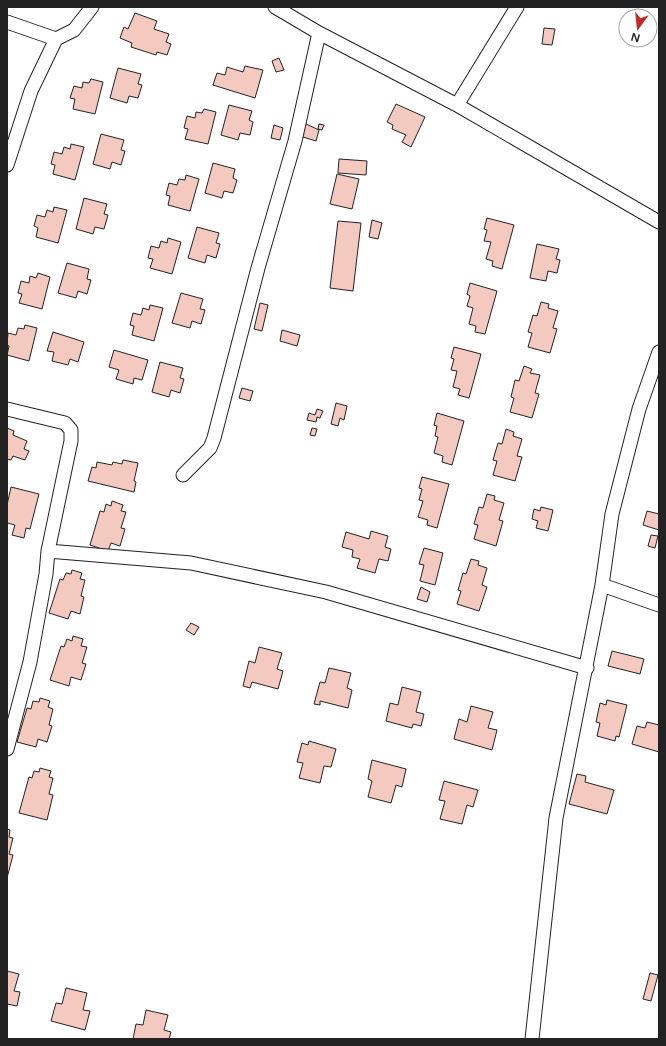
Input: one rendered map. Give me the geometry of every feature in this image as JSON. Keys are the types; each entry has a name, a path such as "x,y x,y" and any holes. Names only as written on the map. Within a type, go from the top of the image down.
{"street":[{"path":"7,165 31,91 56,39 74,30 92,7"},
{"path":"275,7 319,33 457,105 659,222"},
{"path":"457,105 516,7"},
{"path":"7,22 56,39"},
{"path":"183,475 210,448 214,438 258,268 294,141 319,33"},
{"path":"532,1039 556,818 587,668 602,585 612,514 639,410 659,352"},
{"path":"7,409 65,423 71,430 71,441 48,551 46,574 30,662 7,749"},
{"path":"48,551 191,563 326,592 587,668"},
{"path":"602,585 659,605"}],"building":[{"path":"135,13 157,21 154,29 169,34 166,42 171,44 167,55 157,52 156,55 131,47 132,43 120,38 124,27 128,29"},
{"path":"544,28 555,29 552,45 542,44"},
{"path":"279,58 284,70 276,72 272,61"},
{"path":"245,66 263,70 255,98 213,85 217,73 225,75 227,67 243,72"},
{"path":"118,68 141,74 138,84 142,85 138,98 129,96 127,103 110,98"},
{"path":"91,79 103,82 95,114 73,109 75,99 70,98 74,86 82,88 83,82 89,83"},
{"path":"396,104 425,117 411,147 402,142 406,135 392,129 393,125 387,122"},
{"path":"229,105 252,111 249,120 253,122 250,135 240,133 238,140 221,135"},
{"path":"204,109 216,112 208,144 185,139 188,129 184,128 187,116 195,118 196,112 202,113"},
{"path":"304,123 319,130 316,141 300,136"},
{"path":"319,124 324,125 322,130 318,129"},
{"path":"274,125 283,128 280,140 271,138"},
{"path":"101,134 124,140 121,150 125,151 121,165 112,162 110,169 93,164"},
{"path":"71,144 84,147 75,180 53,174 55,165 51,164 54,152 62,154 64,147 70,149"},
{"path":"339,159 367,161 366,175 338,173"},
{"path":"213,163 235,169 233,178 237,180 233,193 224,191 222,198 205,193"},
{"path":"337,174 359,179 352,209 330,204"},
{"path":"186,175 199,179 190,211 168,205 170,196 166,195 169,183 177,185 179,179 185,180"},
{"path":"84,198 107,204 104,214 108,215 104,229 95,227 93,234 76,229"},
{"path":"54,207 67,210 58,243 36,237 38,228 34,226 37,215 45,217 47,210 53,212"},
{"path":"487,218 514,225 502,269 492,266 493,261 486,259 491,242 484,241 487,230 484,229"},
{"path":"372,220 382,223 378,239 369,237"},
{"path":"338,221 361,223 353,291 330,288"},
{"path":"197,227 219,233 216,243 220,244 216,258 207,255 205,263 188,258"},
{"path":"168,238 181,242 172,274 150,268 153,259 148,258 151,246 159,248 161,241 167,243"},
{"path":"537,244 559,249 556,259 560,260 557,273 548,271 546,281 530,278"},
{"path":"67,263 89,269 87,279 91,280 87,294 78,291 76,298 58,293"},
{"path":"38,273 50,277 42,309 19,303 22,294 18,293 21,281 29,283 30,276 36,278"},
{"path":"470,283 497,291 485,334 475,332 476,326 469,324 473,308 467,306 470,296 467,294"},
{"path":"181,293 203,299 200,309 205,310 201,324 192,321 190,328 172,323"},
{"path":"541,302 549,304 548,308 558,311 553,328 557,329 550,353 528,347 532,333 528,332 533,315 537,316"},
{"path":"260,303 268,305 262,331 254,329"},
{"path":"150,305 163,308 154,341 132,335 134,326 130,325 133,313 141,315 143,308 149,310"},
{"path":"25,325 37,328 29,361 7,355 9,346 7,345 8,333 16,335 18,328 24,329"},
{"path":"282,330 300,335 297,346 280,341"},
{"path":"53,332 84,342 78,362 70,359 68,365 52,361 54,352 47,351"},
{"path":"454,347 481,354 469,398 458,395 460,389 453,387 457,371 451,370 454,359 451,358"},
{"path":"114,350 148,360 142,380 134,378 133,384 116,379 119,370 109,367"},
{"path":"160,362 183,368 180,378 184,379 180,393 171,390 169,397 152,392"},
{"path":"524,366 532,369 530,373 540,375 535,393 539,394 532,418 510,412 514,398 511,397 515,380 519,381"},
{"path":"242,388 253,391 250,401 239,398"},
{"path":"336,403 347,406 344,420 340,418 338,426 331,424"},
{"path":"317,409 323,411 320,418 317,417 316,422 307,420 309,413 315,415"},
{"path":"437,413 464,421 452,465 442,462 443,456 434,453 438,437 435,436 437,426 434,425"},
{"path":"7,428 14,431 13,435 27,441 24,449 29,451 25,460 13,456 11,460 7,459"},
{"path":"312,428 317,429 315,436 310,435"},
{"path":"506,429 514,432 513,436 522,439 517,456 522,457 515,481 493,475 497,461 493,460 498,443 502,444"},
{"path":"123,460 138,463 134,481 136,482 134,492 88,481 92,467 96,468 97,462 112,465 113,462 122,464"},
{"path":"422,477 449,484 437,528 427,525 428,520 418,517 423,501 419,500 422,489 419,488"},
{"path":"11,487 39,494 30,529 26,528 24,538 12,535 15,525 7,523 7,505"},
{"path":"487,494 495,496 494,500 504,503 499,520 503,521 496,546 474,539 478,525 474,524 479,507 483,508"},
{"path":"112,501 123,505 121,511 126,512 121,528 125,529 120,546 111,543 108,551 90,545 100,511 104,512 106,504 111,506"},
{"path":"541,507 553,510 548,531 536,528 538,521 532,519 534,509 540,511"},
{"path":"647,511 659,514 659,530 643,525"},
{"path":"371,531 388,536 385,547 391,549 388,561 379,559 375,573 357,568 360,559 352,557 353,550 342,547 346,532 369,539"},
{"path":"651,535 658,536 655,548 648,546"},
{"path":"424,548 443,553 435,585 420,581 424,565 419,564"},
{"path":"471,559 479,561 478,565 487,568 482,585 487,587 479,611 457,604 461,591 458,590 463,573 466,574"},
{"path":"72,570 82,573 80,579 85,580 81,596 84,597 80,614 71,611 68,619 49,613 60,579 63,580 66,573 71,574"},
{"path":"421,587 430,592 427,602 417,599"},
{"path":"191,623 199,627 194,635 186,630"},
{"path":"73,636 83,639 81,646 87,647 82,663 86,664 81,680 71,677 69,686 50,680 61,646 64,647 67,639 72,641"},
{"path":"259,647 282,653 277,669 283,671 278,689 252,682 250,688 243,686 249,661 255,663"},
{"path":"612,651 644,659 640,674 608,666"},
{"path":"329,668 351,673 347,688 352,690 348,708 320,701 320,705 314,704 320,682 325,683"},
{"path":"402,687 421,692 416,712 424,714 421,726 413,724 412,728 386,721 390,703 398,705"},
{"path":"40,698 50,701 48,707 53,709 49,725 52,726 47,742 38,739 36,747 17,742 27,708 31,709 33,701 39,702"},
{"path":"607,700 627,705 619,737 616,736 615,741 597,736 600,723 596,722 600,703 606,705"},
{"path":"471,706 493,712 488,728 497,730 492,750 454,739 459,719 467,722"},
{"path":"647,722 659,725 659,752 632,744 637,726 645,728"},
{"path":"309,741 336,749 331,767 324,766 320,783 299,778 303,763 297,762 302,743 308,745"},
{"path":"372,760 406,769 402,787 396,785 391,803 368,797 372,781 368,779"},
{"path":"40,768 51,771 49,777 53,778 49,794 53,795 47,820 19,813 29,777 32,778 34,771 39,772"},
{"path":"577,774 586,776 585,782 614,790 607,814 569,804"},
{"path":"444,781 478,790 473,807 467,805 462,824 440,819 445,801 439,800"},
{"path":"7,829 10,830 9,837 13,838 9,854 13,855 7,878"},
{"path":"7,971 19,974 14,991 20,992 17,1006 7,1004"},
{"path":"650,973 658,975 651,1001 643,999"},
{"path":"66,988 87,993 83,1010 90,1011 85,1030 51,1021 56,1003 62,1004"},
{"path":"146,1010 168,1015 164,1030 171,1032 169,1039 133,1039 136,1024 143,1025"}]}
